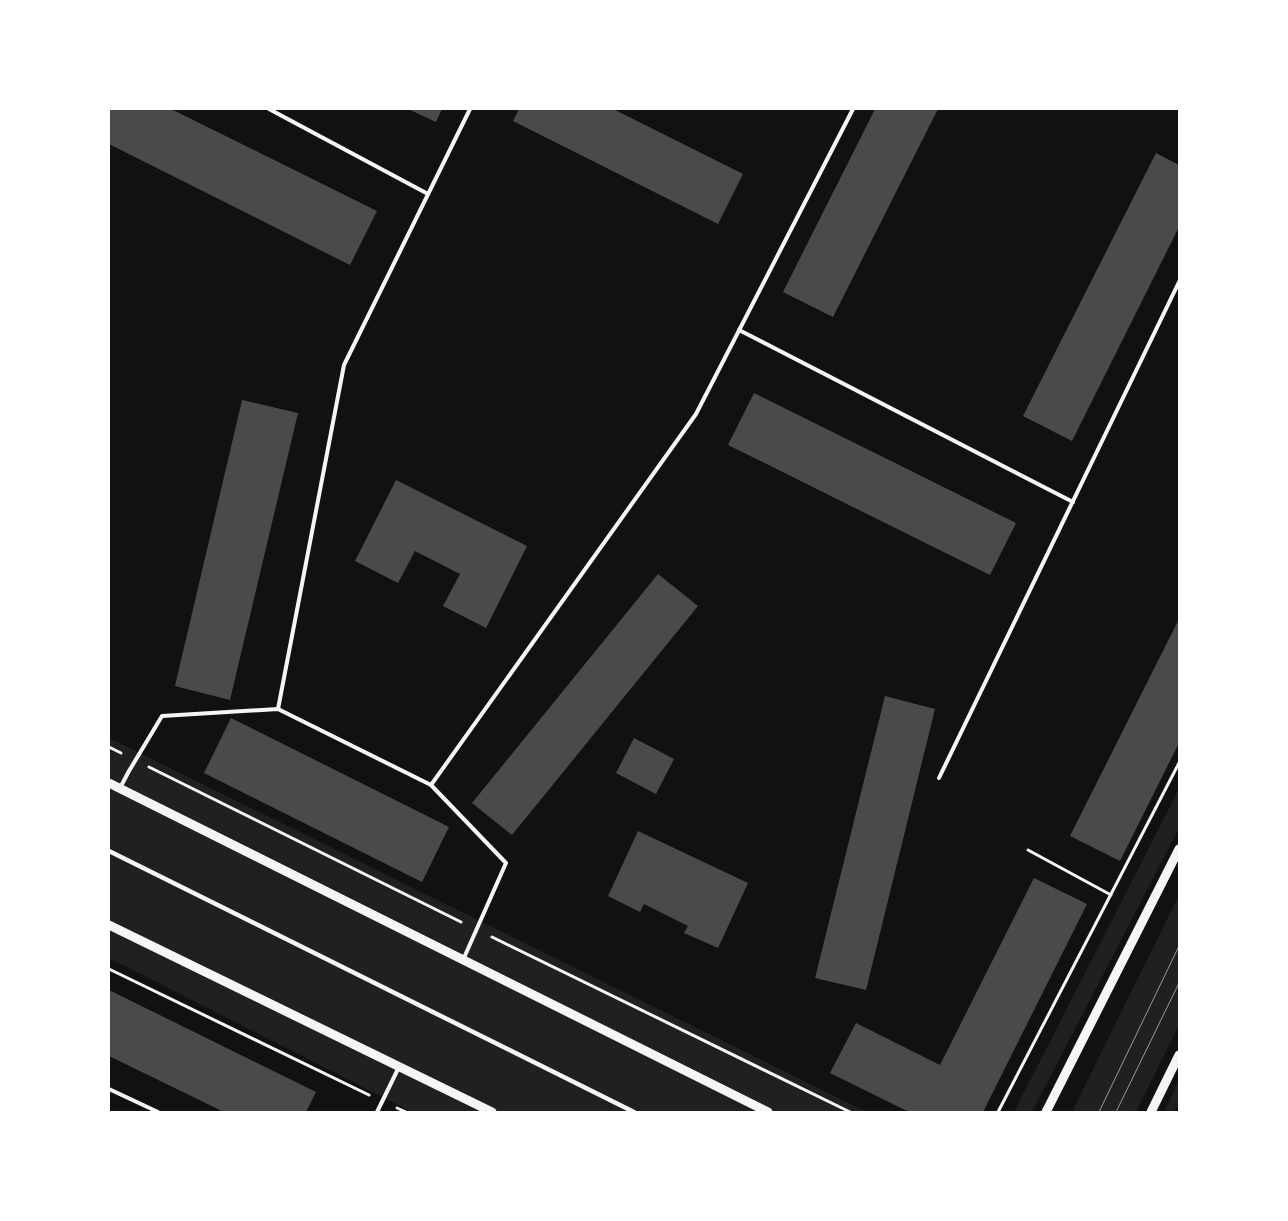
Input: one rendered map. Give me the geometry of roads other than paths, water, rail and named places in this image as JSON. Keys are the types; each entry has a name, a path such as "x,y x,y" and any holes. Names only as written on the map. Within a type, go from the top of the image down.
{"street":[{"path":"109,783 768,1112"},
{"path":"1046,1112 1179,849"},
{"path":"109,851 634,1112"},
{"path":"109,925 492,1112"},
{"path":"1151,1112 1179,1055"}],"lane":[{"path":"269,109 428,194"},
{"path":"278,709 344,365 470,109"},
{"path":"431,785 696,414 853,109"},
{"path":"939,778 1179,282"},
{"path":"739,330 1073,502"},
{"path":"120,788 128,771 162,716 278,709 431,785 506,863 463,960"},
{"path":"376,1112 399,1067"},
{"path":"109,1089 158,1112"}],"tram line":[{"path":"1099,1112 1179,946"},
{"path":"1116,1112 1179,983"}]}
